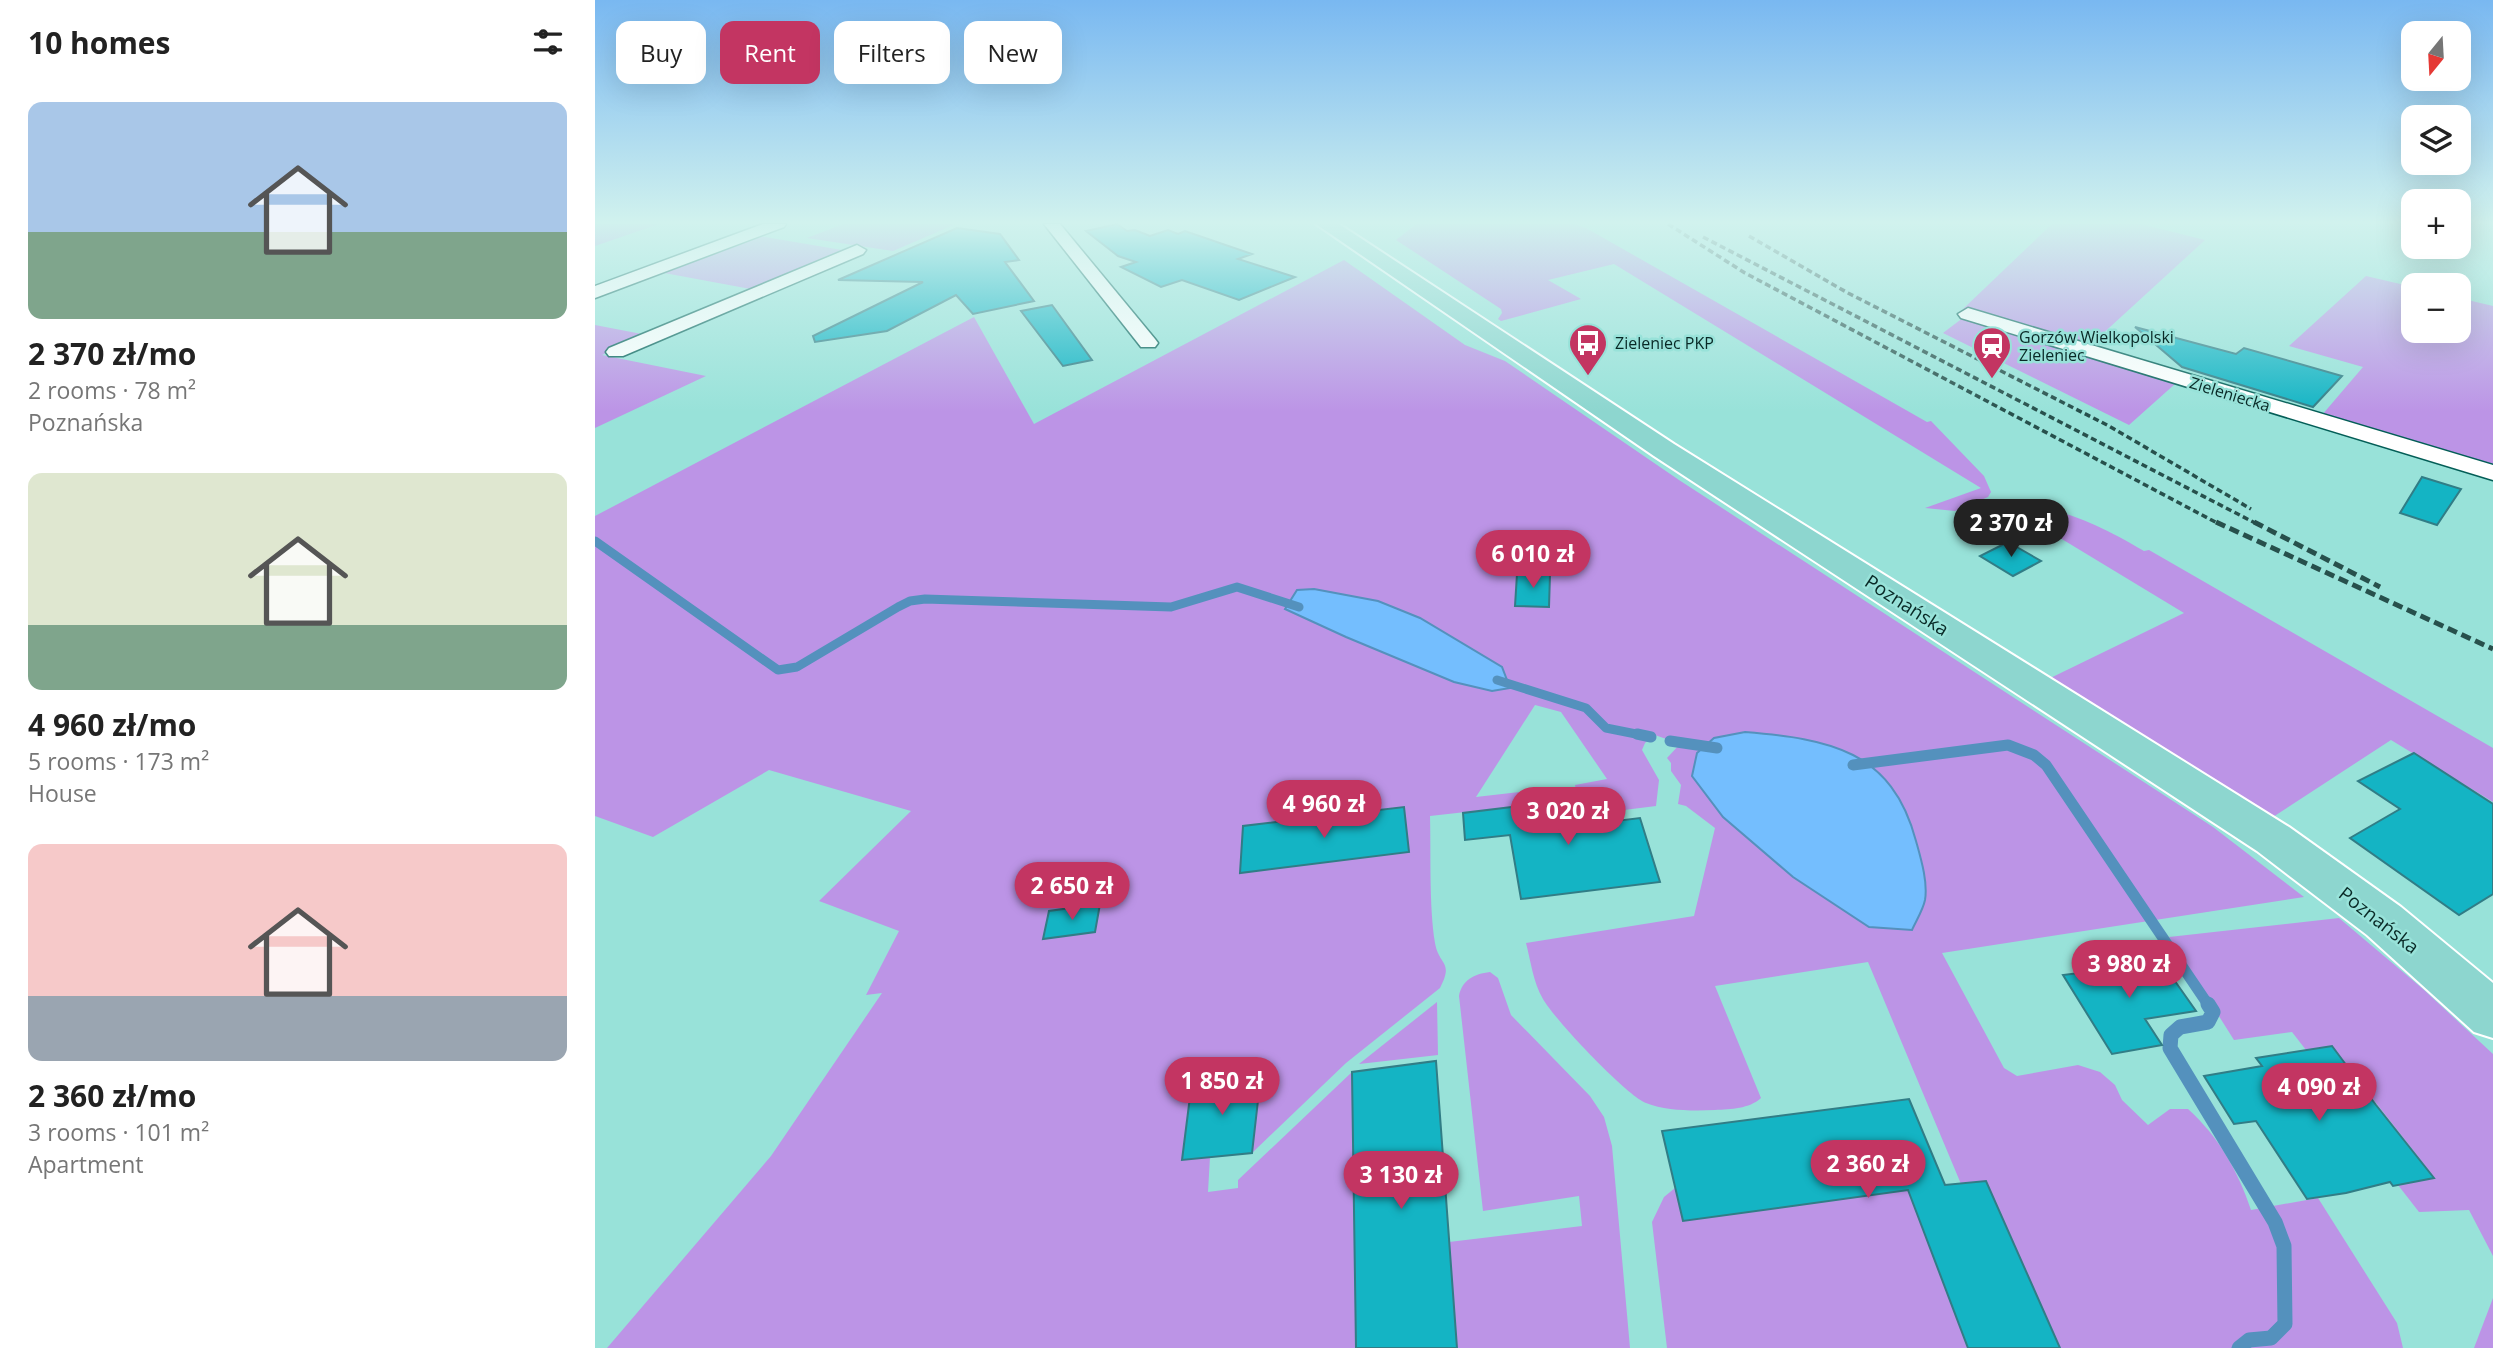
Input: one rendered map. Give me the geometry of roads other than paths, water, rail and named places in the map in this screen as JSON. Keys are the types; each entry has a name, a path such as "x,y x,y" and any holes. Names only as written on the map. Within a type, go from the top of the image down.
{"main road":[{"name":"Poznańska","path":"1420,287 1675,457 2273,839 2384,921 2488,1011"}],"street":[{"path":"616,352 770,287"},
{"path":"1103,287 1148,343"},
{"name":"Zieleniecka","path":"1968,314 2493,473"}],"water":[{"path":"1314,589 1378,601 1420,618 1502,667 1510,688 1492,691 1454,682 1285,609 1297,590"},
{"path":"1745,732 1804,739 1830,746 1853,755 1873,768 1891,787 1905,810 1925,878 1925,900 1912,930 1869,927 1793,877 1723,817 1692,776 1697,753 1714,738"}],"waterway":[{"path":"595,541 778,670 797,667 898,607 910,601 925,599 1171,607 1237,587 1299,607"},
{"path":"1497,680 1586,708 1606,728 1646,736"},
{"path":"1637,734 1651,737"},
{"path":"1670,741 1717,748"},
{"path":"1853,765 2008,745 2034,755 2046,765 2209,1006"},
{"path":"2208,1004 2213,1012 2208,1022 2180,1027 2171,1035 2170,1048 2275,1222 2284,1246 2285,1324 2271,1338 2249,1340 2239,1348"}],"railway":[{"path":"1771,287 2219,524"},
{"path":"1799,287 2257,524"},
{"path":"1837,287 2109,426 2251,509"},
{"path":"2216,522 2493,649"},
{"path":"2254,522 2380,587"}],"place":[{"name":"Zieleniec PKP","path":"1588,377"},
{"name":"Gorzów Wielkopolski Zieleniec","path":"1992,380"}]}
